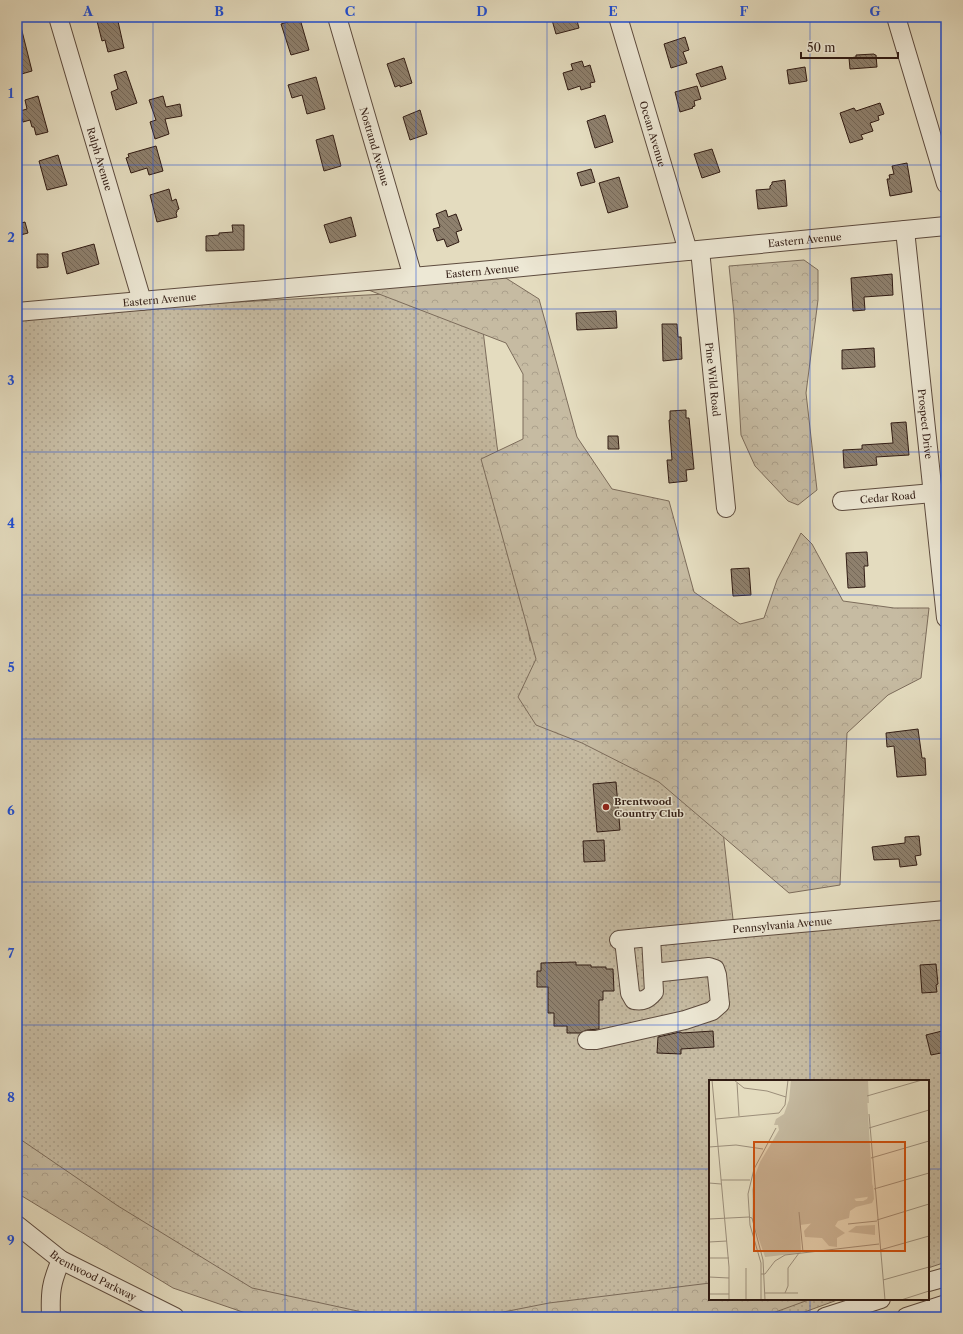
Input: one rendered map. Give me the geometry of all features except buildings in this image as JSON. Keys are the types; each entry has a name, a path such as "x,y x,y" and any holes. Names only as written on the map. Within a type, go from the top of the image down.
{"street":[{"name":"Ralph Avenue","path":"58,17 142,301"},
{"name":"Nostrand Avenue","path":"337,17 413,277"},
{"name":"Ocean Avenue","path":"618,17 694,250"},
{"path":"896,17 946,184"},
{"name":"Eastern Avenue","path":"17,312 413,277 946,226"},
{"name":"Prospect Drive","path":"905,230 946,618"},
{"name":"Pine Wild Road","path":"694,250 726,508"},
{"name":"Cedar Road","path":"842,501 933,493"},
{"name":"Pennsylvania Avenue","path":"653,973 654,992 649,999 641,1002 634,1000 630,993 622,940 734,928 946,910"},
{"path":"588,1040 596,1040 684,1020 712,1011 720,1004 717,974 715,969 709,968 653,973 651,937"},
{"name":"Brentwood Parkway","path":"17,1225 61,1260 175,1317"},
{"path":"51,1317 50,1296 53,1279 61,1260"},
{"path":"929,1282 946,1277"},
{"path":"825,1317 867,1311 880,1300"},
{"path":"906,1317 946,1304"}],"green space":[{"path":"804,260 818,270 818,300 806,393 817,490 798,505 788,501 755,466 741,435 734,314 729,266"},
{"path":"501,275 539,299 577,437 612,489 669,501 694,592 740,624 764,618 777,580 801,533 812,544 843,601 894,608 929,608 921,678 888,695 847,733 840,885 789,893 659,782 582,743 536,725 518,697 536,659 481,459 523,439 523,374 506,343 366,289"},
{"name":"Brentwood Country Club","path":"478,289 497,446 530,641 625,652 719,796 734,928 946,917 946,1262 929,1268 929,1080 709,1080 709,1300 837,1300 791,1317 285,1317 17,1178 17,314"},
{"path":"17,1137 118,1206 252,1288 385,1317 257,1317 173,1288 17,1193"},
{"path":"709,1283 709,1300 808,1300 762,1317 478,1317 549,1303"}],"place":[{"name":"Brentwood Country Club","path":"606,807"}]}
